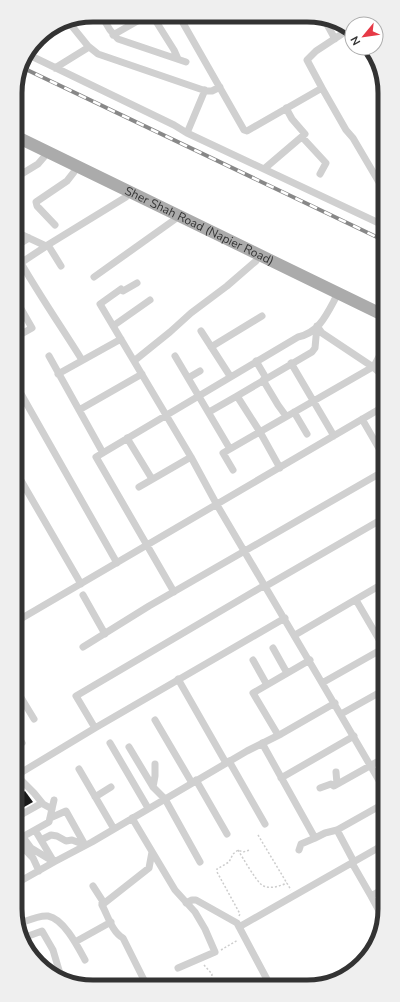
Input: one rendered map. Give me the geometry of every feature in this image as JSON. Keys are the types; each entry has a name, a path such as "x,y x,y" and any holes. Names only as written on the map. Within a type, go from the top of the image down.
{"main road":[{"name":"Sher Shah Road (Napier Road)","path":"22,140 257,258 348,302 378,319"},
{"name":"Sher Shah Road (Napier Road)","path":"22,147 257,258 335,299 348,302 378,313"}],"street":[{"path":"105,22 113,35 118,39 186,62"},
{"path":"113,35 136,22"},
{"path":"152,22 174,50 178,59"},
{"path":"182,22 244,130 247,131 322,88"},
{"path":"71,25 89,47 98,54 204,90 212,91 220,87"},
{"path":"327,25 335,39"},
{"path":"344,33 316,51 307,60 346,130 353,138 378,180"},
{"path":"55,68 89,47"},
{"path":"33,57 174,125 187,133 378,223"},
{"path":"187,133 204,90"},
{"path":"264,169 305,134 292,119 286,108"},
{"path":"302,137 326,162 320,174"},
{"path":"22,174 38,164 44,158"},
{"path":"55,225 37,206 36,202 67,181 74,172"},
{"path":"22,262 126,197"},
{"path":"94,277 174,220"},
{"path":"22,235 48,245 61,266"},
{"path":"22,242 29,238"},
{"path":"134,361 191,313 227,286 257,258"},
{"path":"22,270 37,290 82,360"},
{"path":"137,282 123,291 121,289 100,304 378,778"},
{"path":"174,592 96,457 230,376 298,337 306,335 324,320 335,299"},
{"path":"113,326 150,300"},
{"path":"22,310 32,328 22,334"},
{"path":"211,346 262,316"},
{"path":"209,412 312,352 315,348 317,326"},
{"path":"317,326 322,333 373,366 378,371"},
{"path":"201,331 230,376"},
{"path":"58,374 121,339"},
{"path":"49,356 103,453"},
{"path":"175,356 230,449"},
{"path":"233,470 223,453 373,366 378,358"},
{"path":"256,361 278,405 286,416"},
{"path":"291,363 334,436"},
{"path":"188,378 200,371"},
{"path":"79,410 142,374"},
{"path":"22,396 117,562"},
{"path":"237,396 260,432 280,468"},
{"path":"22,618 378,410"},
{"path":"294,412 307,434"},
{"path":"362,420 378,447"},
{"path":"127,438 152,479"},
{"path":"139,488 191,457"},
{"path":"83,647 244,550 378,474"},
{"path":"22,484 81,584"},
{"path":"95,728 76,696 378,521"},
{"path":"295,635 378,587"},
{"path":"83,595 105,634"},
{"path":"356,600 378,638"},
{"path":"22,772 178,679 285,618"},
{"path":"273,648 288,673"},
{"path":"322,682 378,651"},
{"path":"253,660 267,685"},
{"path":"278,735 253,693 310,660"},
{"path":"178,679 265,824"},
{"path":"341,714 378,693"},
{"path":"22,699 34,719"},
{"path":"22,882 228,762 335,703"},
{"path":"155,720 227,834"},
{"path":"281,778 354,736"},
{"path":"110,743 148,808"},
{"path":"262,743 315,838"},
{"path":"129,746 153,787 165,799 200,862"},
{"path":"320,788 331,784 334,786 378,762"},
{"path":"153,787 155,764"},
{"path":"79,769 114,829"},
{"path":"336,772 338,784"},
{"path":"22,780 42,803 52,809"},
{"path":"95,797 111,787"},
{"path":"22,838 49,822 54,800"},
{"path":"22,814 42,803"},
{"path":"298,850 301,844 325,833 337,830 378,806"},
{"path":"50,818 66,811 85,845"},
{"path":"132,818 176,890 195,912 202,923 215,952 178,968"},
{"path":"35,830 54,862"},
{"path":"337,830 378,909"},
{"path":"41,840 51,835 57,836 66,841 72,840 85,845"},
{"path":"22,842 54,862"},
{"path":"22,844 33,858 39,871"},
{"path":"236,925 295,895 378,848"},
{"path":"102,905 149,868 152,852"},
{"path":"150,864 160,865"},
{"path":"93,886 102,900 102,905 117,935 123,938 144,980"},
{"path":"371,896 378,892"},
{"path":"186,903 196,900 236,925 267,980"},
{"path":"23,922 36,917 48,916 68,932 85,960"},
{"path":"75,942 111,922"},
{"path":"27,936 42,931 53,950 59,971"}],"path":[{"path":"258,835 295,895"},
{"path":"238,850 262,885 269,887 287,884"},
{"path":"238,850 243,852 250,850"},
{"path":"236,925 240,914 217,872 217,869 229,862 233,854 238,850"},
{"path":"215,952 228,947 244,937"},
{"path":"200,958 212,974 211,980"}],"building":[{"path":"25,791 33,802 22,808 22,793"}],"railway":[{"path":"26,69 378,238"}]}
